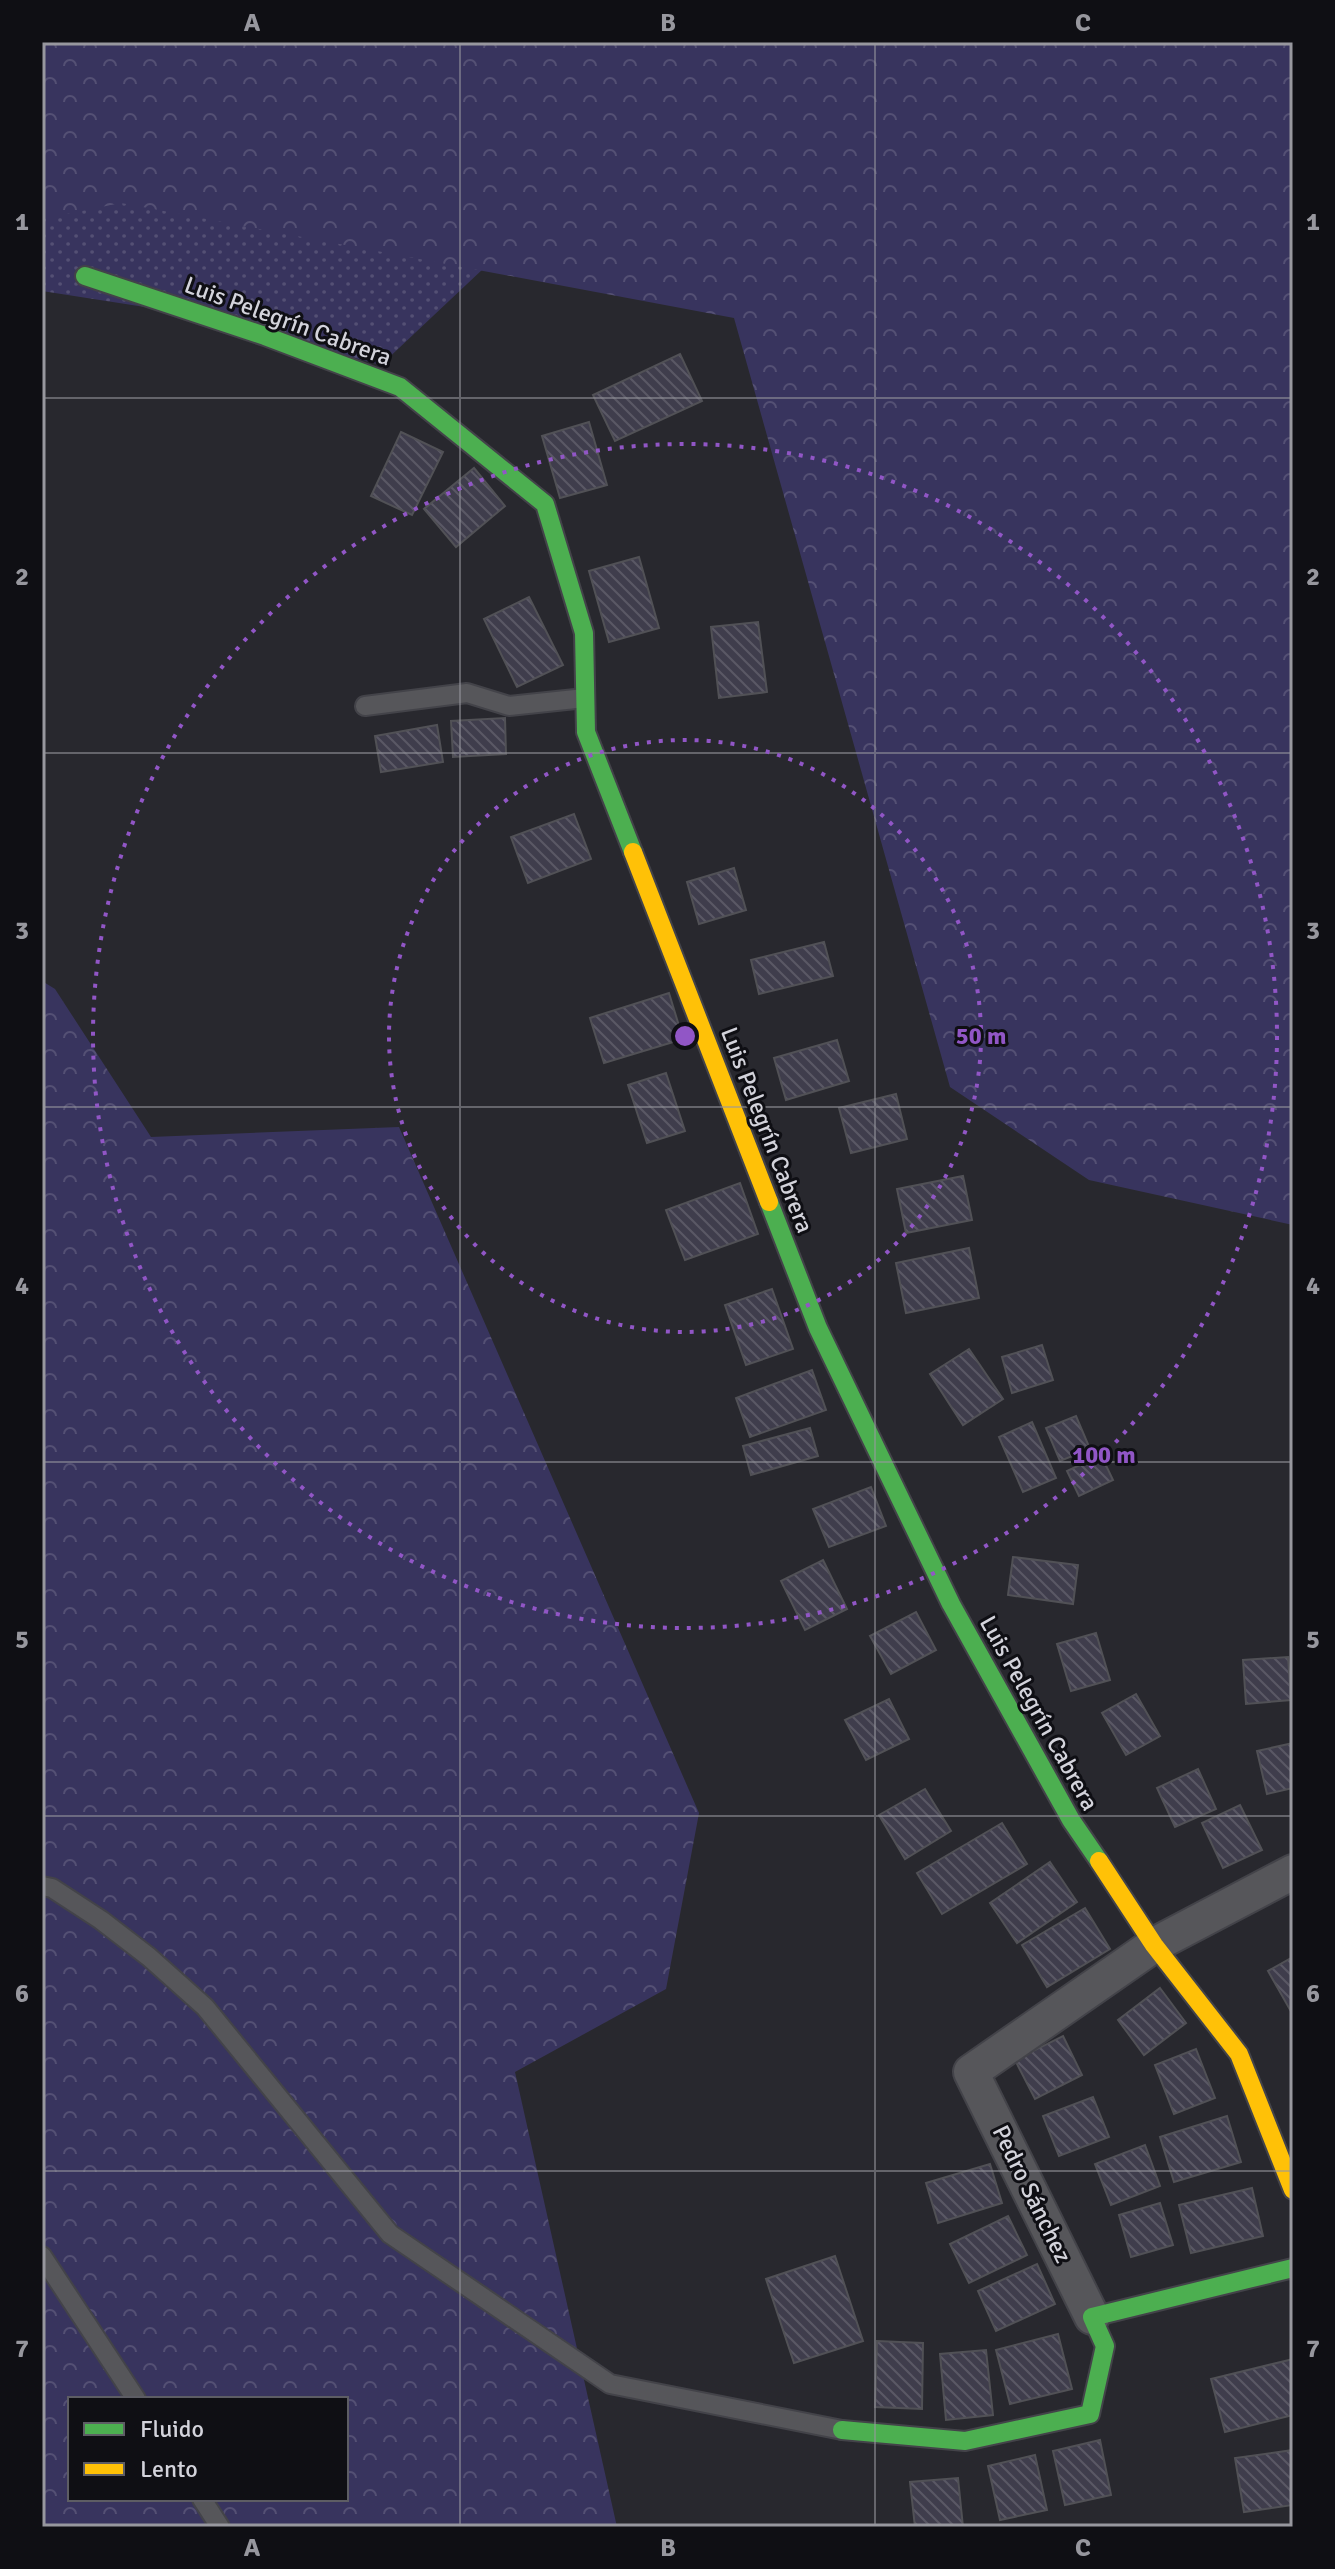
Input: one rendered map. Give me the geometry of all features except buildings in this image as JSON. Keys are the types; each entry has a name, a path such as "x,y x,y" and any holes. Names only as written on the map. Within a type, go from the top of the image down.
{"street":[{"name":"Luis Pelegrín Cabrera","path":"85,276 265,336 400,387 545,504 584,633 586,732 818,1328 951,1604 1071,1820 1154,1945 1239,2054 1293,2190"},
{"path":"1154,1945 1293,1872"},
{"name":"Pedro Sánchez","path":"1092,2317 971,2072 1154,1945"},
{"path":"842,2430 965,2441 1090,2414 1105,2346 1092,2317 1293,2268"}],"lane":[{"path":"365,706 467,693 509,706 585,698"},
{"path":"42,1886 52,1888 101,1920 149,1957 205,2007 390,2234 610,2384 842,2430"},
{"path":"42,2256 135,2397"},
{"path":"203,2501 220,2527"}],"green space":[{"path":"42,42 724,42 381,365 177,312 42,291"},
{"path":"42,42 1293,42 1293,1225 1089,1180 950,1087 734,318 121,203 42,219"},
{"path":"42,981 55,989 151,1137 399,1127 699,1813 666,1989 515,2072 617,2527 42,2527"}],"traffic: fast":[{"path":"85,276 265,336 400,387 545,504 584,633 586,732 633,852"},
{"path":"769,1202 818,1328 951,1604 1071,1820 1099,1861"},
{"path":"842,2430 965,2441 1090,2414 1105,2346 1092,2317 1293,2268"}],"traffic: slow":[{"path":"633,852 769,1202"},
{"path":"1099,1861 1154,1945 1239,2054 1293,2190"}]}
